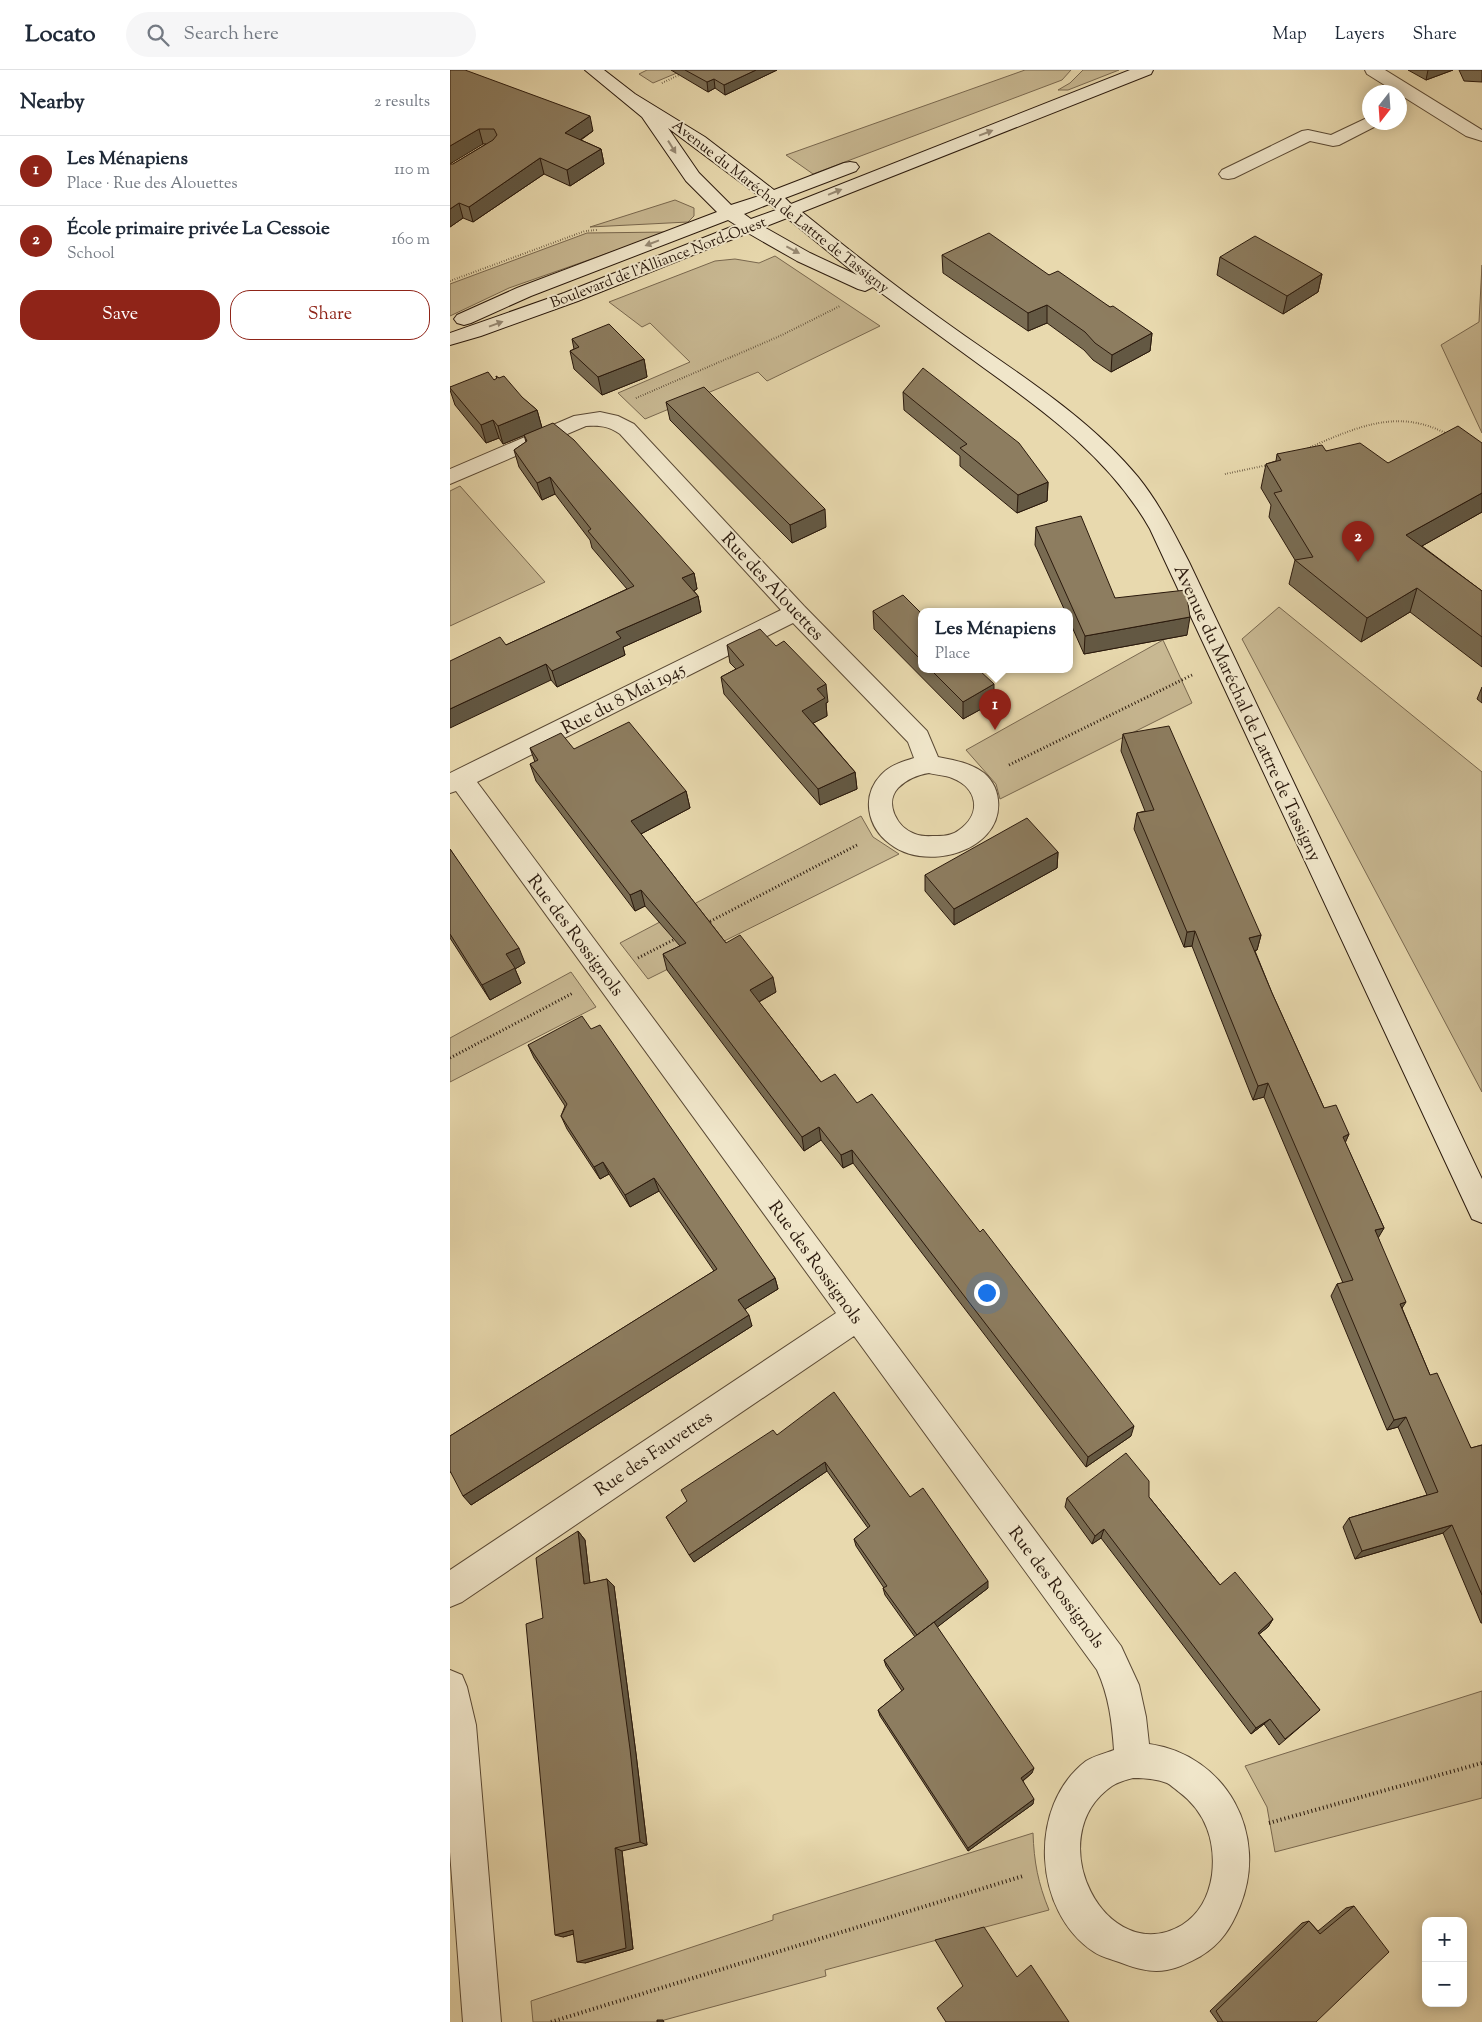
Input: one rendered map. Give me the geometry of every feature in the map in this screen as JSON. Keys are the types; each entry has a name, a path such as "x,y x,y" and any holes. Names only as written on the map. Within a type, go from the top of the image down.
{"street":[{"name":"Avenue du Maréchal de Lattre de Tassigny","path":"593,70 629,97 688,133 772,196 906,302 1064,419 1118,468 1134,487 1156,520 1194,596 1482,1210"},
{"name":"Boulevard de l'Alliance Nord-Ouest","path":"450,339 571,297 1145,70"},
{"path":"1373,70 1472,132 1482,136"},
{"name":"Boulevard de l'Alliance Nord-Ouest","path":"940,133 1115,81"},
{"name":"Avenue du Maréchal de Lattre de Tassigny","path":"629,97 652,119 693,178 707,194 731,213 822,265 906,302"},
{"path":"1407,104 1418,98"},
{"path":"1228,174 1308,135 1333,141 1362,126"},
{"name":"Boulevard de l'Alliance Nord-Ouest","path":"450,327 524,292 868,160"},
{"path":"450,477 582,422 594,418 605,418"},
{"name":"Rue des Alouettes","path":"605,418 619,423 627,429 796,612 918,737 929,764"},
{"name":"Rue du 8 Mai 1945","path":"455,782 796,612"},
{"path":"929,764 947,765 964,771 977,780 985,792 988,805 985,818 978,830 965,839 949,846 915,845 899,838 888,828 880,815 880,800 885,787 896,775 911,768 929,764"},
{"name":"Rue des Rossignols","path":"455,782 606,975 856,1317 1109,1658 1122,1685 1129,1717 1133,1760"},
{"name":"Rue des Fauvettes","path":"450,1590 856,1317"},
{"path":"450,1687 458,1725 482,2022"},
{"path":"1133,1760 1158,1762 1181,1771 1202,1786 1219,1808 1230,1834 1233,1863 1229,1891 1218,1917 1199,1936 1176,1950 1150,1952 1123,1948 1099,1934 1080,1912 1067,1885 1062,1866 1063,1828 1068,1810 1077,1794 1088,1782 1102,1771 1117,1763 1133,1760"}],"path":[{"path":"605,418 621,406 643,394 780,336 847,303"},
{"path":"1304,450 1358,426 1387,420 1420,422 1444,432 1452,438"},
{"path":"1225,474 1250,470 1276,462"},
{"path":"977,780 1223,661"},
{"path":"701,926 888,828"},
{"path":"450,1058 684,935"},
{"path":"1230,1834 1482,1764"},
{"path":"551,2022 1062,1866"}],"shaded area":[{"path":"647,70 684,70 653,83 639,74"},
{"path":"1025,70 1071,70 1062,80 813,174 786,155"},
{"path":"1083,70 1119,70 1068,90 1058,90 1070,83"},
{"path":"675,200 694,208 694,216 688,222 590,227"},
{"path":"668,232 509,288 450,316 450,284 587,233"},
{"path":"775,256 880,326 767,381 758,372 645,419 618,393 690,362 650,323 642,327 609,302 715,261 735,259 759,263"},
{"path":"1482,265 1482,433 1441,345 1479,322"},
{"path":"460,486 545,582 450,626 450,491"},
{"path":"1279,607 1482,772 1482,1092 1242,639"},
{"path":"1163,640 1192,703 1000,799 996,784 966,750"},
{"path":"861,816 873,837 899,854 648,979 620,943"},
{"path":"571,972 596,1007 450,1082 450,1038"},
{"path":"1482,1691 1482,1798 1275,1852 1267,1807 1245,1766"},
{"path":"1033,1833 1037,1872 1049,1910 825,1970 826,1976 657,2022 533,2022 531,2001 773,1920 773,1915"}],"building":[{"path":"450,70 465,70 590,116 565,133 601,149 567,170 540,158 469,207 459,203 450,209 450,164 493,140 497,135 494,129 479,129 450,146"},
{"path":"685,70 756,70 724,85 714,79 707,82"},
{"path":"989,233 1049,275 1058,271 1152,333 1112,355 1095,343 1085,332 1047,305 1028,313 942,255"},
{"path":"1255,236 1322,274 1287,296 1220,257"},
{"path":"609,324 644,359 598,377 570,351 579,347 572,339"},
{"path":"923,368 1019,443 1048,482 1018,495 960,448 967,444 903,392"},
{"path":"488,372 494,380 497,378 496,376 499,378 504,376 522,397 537,410 498,426 493,420 481,425 450,387"},
{"path":"704,387 825,509 790,525 666,402"},
{"path":"553,423 574,440 694,573 682,578 698,596 616,632 621,638 552,671 546,664 450,709 450,661 500,637 506,645 634,586 588,531 591,529 550,477 537,483 514,450 527,441 524,435"},
{"path":"1458,426 1482,443 1482,493 1406,535 1482,591 1482,637 1417,588 1367,618 1295,560 1313,557 1274,493 1282,491 1266,464 1281,460 1277,454 1322,445 1326,451 1360,443 1388,463"},
{"path":"1081,516 1115,598 1186,590 1190,617 1085,636 1036,527"},
{"path":"903,595 918,610 918,657 873,611"},
{"path":"760,629 776,646 784,641 826,684 817,689 825,698 802,711 855,772 818,789 721,677 744,665 727,645"},
{"path":"934,673 982,673 994,684 963,702"},
{"path":"629,722 686,791 631,821 726,943 740,935 773,977 750,990 821,1082 835,1074 857,1103 872,1094 980,1232 983,1229 1134,1426 1088,1457 852,1150 841,1155 819,1127 802,1137 663,954 686,943 641,890 630,895 530,764 538,760 530,748 561,733 574,749"},
{"path":"1169,726 1261,935 1249,938 1272,993 1324,1108 1336,1105 1349,1134 1343,1137 1384,1228 1375,1230 1406,1302 1400,1304 1430,1375 1437,1373 1471,1448 1482,1445 1482,1595 1452,1525 1362,1551 1349,1518 1438,1492 1406,1417 1394,1420 1337,1284 1353,1280 1268,1083 1258,1086 1195,931 1187,932 1137,813 1154,810 1123,734"},
{"path":"1027,818 1058,852 954,909 925,875"},
{"path":"450,849 519,948 506,954 515,968 482,985 450,934"},
{"path":"582,1016 591,1029 600,1025 775,1278 738,1300 749,1315 463,1496 450,1471 450,1436 717,1269 654,1178 625,1195 603,1162 594,1167 561,1116 567,1104 528,1045"},
{"path":"834,1392 910,1497 923,1488 988,1581 917,1635 883,1588 887,1586 854,1539 870,1526 825,1462 689,1555 666,1517 687,1501 681,1490 773,1430 777,1435"},
{"path":"1126,1453 1149,1481 1149,1497 1220,1585 1235,1572 1273,1619 1258,1633 1320,1710 1285,1739 1270,1719 1256,1728 1104,1529 1095,1536 1067,1498"},
{"path":"578,1531 584,1584 607,1579 630,1749 640,1842 615,1848 626,1948 577,1962 573,1930 555,1935 526,1624 543,1618 536,1558"},
{"path":"934,1622 1034,1768 1021,1778 1034,1799 968,1848 878,1710 904,1689 884,1660"},
{"path":"1354,1906 1389,1952 1316,2022 1223,2022 1216,2011 1309,1921 1320,1934"},
{"path":"984,1927 1017,1977 1031,1965 1069,2022 946,2022 937,2008 963,1986 935,1940"}],"place":[{"name":"École primaire privée La Cessoie","path":"1358,562"},
{"name":"Les Ménapiens","path":"995,730"}]}
